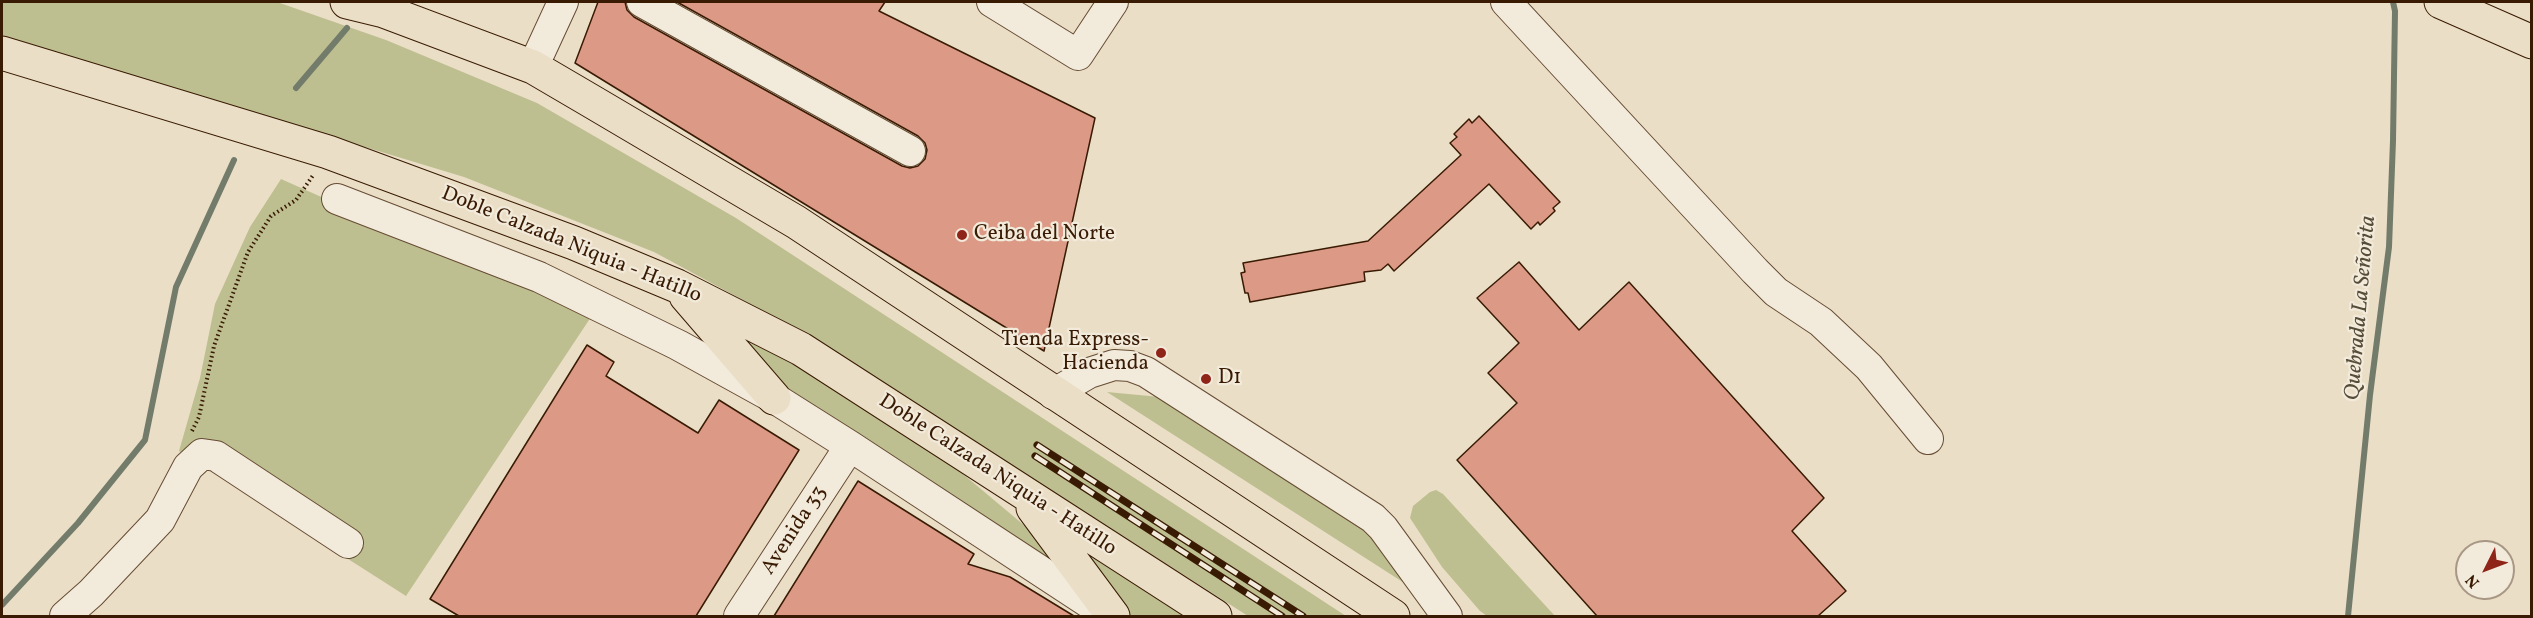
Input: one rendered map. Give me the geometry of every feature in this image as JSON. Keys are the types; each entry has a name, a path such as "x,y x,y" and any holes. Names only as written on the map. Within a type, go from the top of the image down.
{"main road":[{"path":"346,2 384,11 533,67 796,222 1053,394 1393,616"},
{"path":"2441,2 2532,42"},
{"name":"Doble Calzada Niquia - Hatillo","path":"2,52 313,148 574,243 677,286 801,350 1215,616"},
{"path":"677,286 774,398"},
{"path":"1021,493 1113,616"}],"street":[{"path":"533,67 563,2"},
{"path":"642,2 910,151"},
{"path":"992,2 1078,55 1113,2"},
{"path":"1506,2 1755,271 1776,292 1821,322 1869,367 1928,439"},
{"path":"337,199 539,277 668,340 774,398 1108,616"},
{"path":"1053,394 1089,374 1114,364 1130,366 1146,372 1373,518 1383,528 1447,616"},
{"name":"Avenida 33","path":"739,616 850,446"},
{"path":"65,616 91,593 160,520 188,467 202,454 216,456 348,543"}],"path":[{"path":"190,438 199,417 214,346 248,252 271,216 296,200 313,148"}],"green space":[{"path":"2,2 277,2 386,40 537,103 736,218 1346,616 1248,616 813,338 654,252 464,177 2,37"},
{"path":"281,179 591,317 406,596 179,451 200,378 215,304 250,227"},
{"path":"721,323 783,354 945,459 1031,531 1064,574 796,398"},
{"path":"1107,392 1160,397 1384,543 1412,588"},
{"path":"1436,490 1443,494 1555,616 1487,616 1480,611 1442,567 1410,518 1413,506"},
{"path":"1077,548 1184,616 1128,616"}],"building":[{"name":"Ceiba del Norte","path":"598,2 625,2 627,10 634,17 902,166 910,168 918,166 925,159 927,150 925,143 918,136 677,2 885,2 879,11 1095,118 1044,351 575,63"},
{"path":"1479,116 1560,202 1553,208 1555,211 1540,225 1538,222 1531,229 1489,184 1394,271 1388,264 1381,270 1364,272 1365,281 1250,302 1248,293 1245,293 1241,273 1245,272 1243,263 1368,241 1461,155 1450,143 1457,137 1454,134 1469,119 1472,123"},
{"path":"1519,262 1579,330 1629,282 1824,498 1792,531 1846,591 1818,616 1597,616 1457,460 1517,403 1488,373 1519,343 1477,298"},
{"path":"587,345 614,362 606,376 698,433 719,400 799,450 696,616 459,616 430,599"},
{"path":"858,481 974,554 968,564 1010,577 1074,616 774,616"}],"waterway":[{"name":"Quebrada La Señorita","path":"2348,616 2370,395 2389,247 2393,141 2395,11 2393,2"},
{"path":"296,88 347,28"},
{"path":"2,605 78,523 145,440 176,287 234,160"}],"railway":[{"path":"1037,445 1303,616"},
{"path":"1035,456 1282,616"}],"place":[{"name":"Ceiba del Norte","path":"962,235"},
{"name":"Tienda Express- Hacienda","path":"1161,353"},
{"name":"D1","path":"1206,379"}]}
